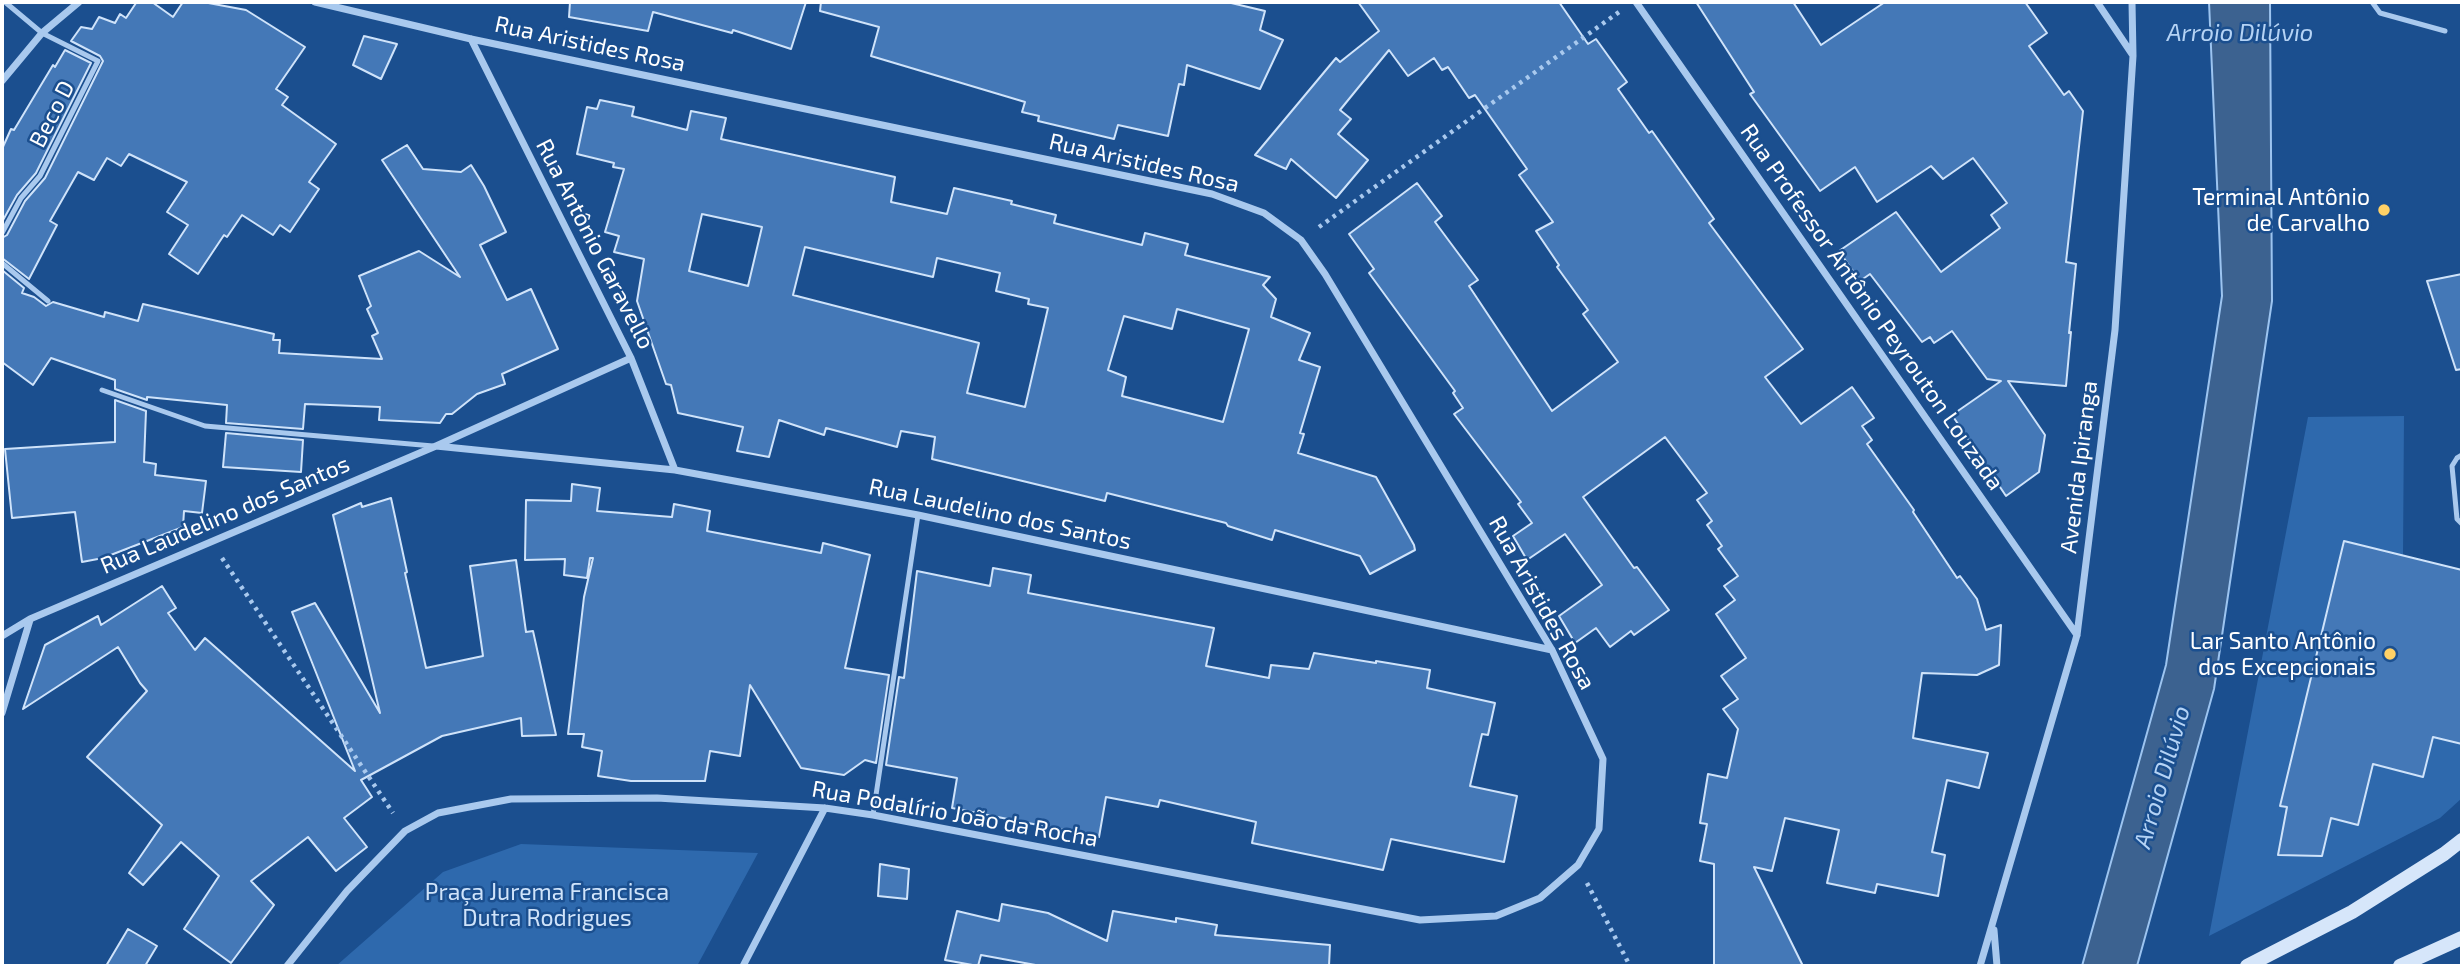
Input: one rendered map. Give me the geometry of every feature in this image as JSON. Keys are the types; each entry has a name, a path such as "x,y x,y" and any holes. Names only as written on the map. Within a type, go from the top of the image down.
{"main road":[{"path":"2247,966 2352,912 2444,855 2462,840"},
{"path":"2400,966 2462,938"}],"street":[{"path":"2,80 42,33 79,2"},
{"name":"Rua Aristides Rosa","path":"315,2 471,39 1212,194 1264,213 1301,240 1333,286 1552,650 1603,759 1599,829 1578,865"},
{"name":"Rua Professor Antônio Peyrouton Louzada","path":"1636,2 2077,635"},
{"path":"2097,2 2133,56"},
{"name":"Avenida Ipiranga","path":"1980,966 2077,635 2115,330 2133,56 2133,2"},
{"name":"Rua Antônio Garavello","path":"471,39 631,358 675,470"},
{"name":"Rua Laudelino dos Santos","path":"2,636 30,619 436,446 631,358"},
{"name":"Rua Laudelino dos Santos","path":"436,446 675,470 918,515 1552,650"},
{"path":"2,713 30,619"},
{"name":"Rua Podalírio João da Rocha","path":"286,966 347,891 405,831 438,813 510,799 657,798 825,808 1420,920 1496,916 1540,898 1578,865"},
{"path":"743,966 825,808"},
{"name":"Avenida Ipiranga","path":"1994,925 1997,966"}],"lane":[{"path":"5,2 42,33"},
{"path":"2372,2 2380,13 2445,31"},
{"name":"Beco D","path":"2,233 21,198 40,176 98,61 42,33"},
{"path":"2,263 48,301"},
{"path":"102,390 205,426 436,446"},
{"path":"2462,456 2457,458 2452,466 2457,519 2462,524"},
{"path":"873,815 918,515"}],"path":[{"path":"1301,240 1623,10"},
{"path":"211,542 405,831"},
{"path":"1578,865 1630,966"}],"green space":[{"path":"2404,416 2403,556 2462,570 2462,798 2440,818 2209,936 2308,417"},
{"name":"Praça Jurema Francisca Dutra Rodrigues","path":"521,844 758,853 697,966 336,966 443,872"}],"water":[{"name":"Arroio Dilúvio","path":"2209,2 2270,2 2272,301 2214,689 2137,966 2082,966 2166,665 2222,296"}],"building":[{"path":"152,2 173,17 183,2 203,2 246,10 305,47 276,89 288,97 282,105 336,144 309,182 319,189 290,232 280,225 273,235 242,215 227,237 224,235 198,274 169,254 188,225 167,212 187,182 129,154 121,166 107,158 94,180 78,172 50,221 57,225 29,279 2,258 2,238 7,235 25,201 45,178 103,61 100,56 71,41 81,27 92,29 99,17 115,23 120,14 126,18 136,3"},
{"path":"570,2 806,2 791,49 733,30 732,33 653,12 648,31 569,17"},
{"path":"821,2 1227,2 1265,11 1260,30 1283,40 1260,89 1187,65 1184,85 1179,84 1168,136 1118,125 1114,139 1038,121 1039,116 1022,112 1025,102 871,56 879,27 820,11"},
{"path":"1358,2 1559,2 1588,44 1596,39 1627,82 1618,89 1649,133 1652,131 1714,219 1709,223 1803,349 1765,377 1801,424 1852,387 1874,418 1862,426 1872,440 1867,444 1914,510 1957,578 1960,576 1977,599 1986,630 2001,625 1999,665 1977,675 1922,673 1913,738 1988,753 1979,788 1947,780 1932,852 1945,855 1938,896 1877,884 1875,893 1827,883 1839,830 1785,818 1772,871 1754,867 1803,966 1714,966 1714,864 1700,861 1707,824 1700,823 1708,774 1727,778 1738,729 1723,709 1738,699 1721,676 1746,658 1716,614 1735,600 1724,586 1738,576 1718,549 1722,546 1707,525 1712,521 1697,500 1707,493 1665,437 1583,497 1634,568 1637,567 1669,610 1634,635 1631,631 1610,647 1596,628 1575,643 1559,616 1602,585 1565,534 1527,560 1513,536 1532,523 1518,504 1521,502 1454,414 1463,408 1453,393 1455,391 1369,273 1374,269 1349,234 1417,183 1442,216 1435,222 1478,280 1469,286 1552,411 1618,362 1583,314 1588,310 1557,267 1559,265 1536,231 1553,222 1519,175 1527,169 1475,95 1469,98 1448,67 1442,70 1434,58 1408,76 1389,50 1340,110 1351,119 1338,134 1368,160 1336,198 1291,159 1286,169 1255,155 1336,58 1340,62 1379,31"},
{"path":"1696,2 1793,2 1821,45 1885,2 2025,2 2047,33 2029,46 2064,95 2069,91 2083,111 2066,262 2076,264 2069,333 2071,332 2066,386 2008,381 2045,435 2039,472 2006,496 1952,415 2001,381 1987,379 1952,331 1934,343 1930,337 1922,342 1870,274 1860,281 1839,251 1896,212 1941,272 2000,228 1991,215 2007,203 1973,158 1943,179 1931,166 1877,202 1855,167 1820,191 1750,94 1754,92"},
{"path":"364,36 397,44 381,79 353,65"},
{"path":"65,50 91,63 36,173 17,195 2,222 2,149 11,129 14,130"},
{"path":"600,100 634,107 632,116 687,130 691,111 726,118 721,139 895,177 891,202 947,214 954,188 1012,201 1011,204 1056,215 1054,223 1142,245 1145,233 1188,244 1185,255 1270,277 1263,285 1276,299 1271,317 1310,333 1299,360 1320,367 1300,433 1304,434 1298,453 1376,477 1415,550 1370,574 1360,556 1275,530 1272,540 1228,526 1226,523 1107,493 1105,501 932,459 935,437 901,431 897,447 826,428 824,435 779,420 769,457 737,451 743,427 678,413 671,385 666,384 637,301 644,259 614,252 619,236 605,232 624,169 613,167 614,163 577,154 587,107 597,109","holes":["702,214 762,227 748,286 689,271","805,247 933,277 937,258 1000,273 996,291 1029,299 1028,304 1048,308 1025,407 967,393 979,343 793,295","1177,309 1249,329 1223,422 1122,396 1126,377 1108,370 1124,316 1172,329"]},
{"path":"407,145 423,169 461,172 471,165 506,232 480,245 507,300 531,289 558,349 502,374 505,384 477,394 452,414 446,414 440,423 379,420 380,407 305,404 303,429 226,423 227,405 147,397 147,400 115,389 115,380 51,358 33,385 2,362 2,270 24,288 22,293 34,297 46,306 53,302 104,317 105,312 138,321 143,304 274,334 273,340 280,340 279,353 382,359 372,336 378,333 367,309 371,306 359,276 419,251 460,277 382,160"},
{"path":"2462,274 2462,369 2456,370 2427,281"},
{"path":"115,400 146,411 144,462 156,464 155,475 206,481 202,513 184,511 183,527 103,558 82,562 75,512 12,518 5,449 115,442"},
{"path":"226,433 303,440 301,472 223,467"},
{"path":"572,484 600,488 597,511 672,517 674,504 710,511 707,531 821,553 823,543 870,555 845,668 889,675 876,763 865,760 844,775 801,768 750,685 740,756 710,751 705,781 631,781 598,776 602,751 582,747 584,734 568,734 584,597 593,558 590,558 587,578 564,575 565,559 525,560 526,500 571,501"},
{"path":"391,498 426,668 483,656 470,566 516,560 526,632 533,631 556,735 522,736 521,718 442,736 361,780 372,797 344,818 367,847 336,871 308,837 251,881 274,905 231,963 184,929 219,876 181,842 143,885 129,873 162,825 87,757 147,691 118,647 23,709 45,645 98,616 101,625 162,586 176,608 168,613 195,650 205,638 355,771 292,612 315,603 380,713 333,515 361,503 362,507"},
{"name":"Lar Santo Antônio dos Excepcionais","path":"2344,541 2462,570 2462,744 2433,737 2423,777 2373,764 2358,825 2331,818 2322,856 2278,855 2287,807 2280,806"},
{"path":"993,568 1031,575 1028,593 1214,628 1206,666 1269,678 1271,665 1309,669 1314,653 1430,670 1427,688 1495,703 1488,735 1482,734 1470,786 1517,796 1504,862 1391,839 1383,870 1252,843 1256,822 1160,800 1158,807 1106,797 1099,837 952,808 957,778 886,765 899,677 904,678 917,571 990,586"},
{"path":"880,864 909,869 907,899 878,896"},
{"path":"1002,904 1048,913 1107,941 1113,911 1176,922 1176,918 1217,925 1215,935 1330,945 1329,966 1041,966 981,955 978,966 945,960 957,911 999,921"},
{"path":"128,929 157,946 145,966 106,966"}],"place":[{"name":"Terminal Antônio de Carvalho","path":"2384,210"},
{"name":"Lar Santo Antônio dos Excepcionais","path":"2390,654"}]}
